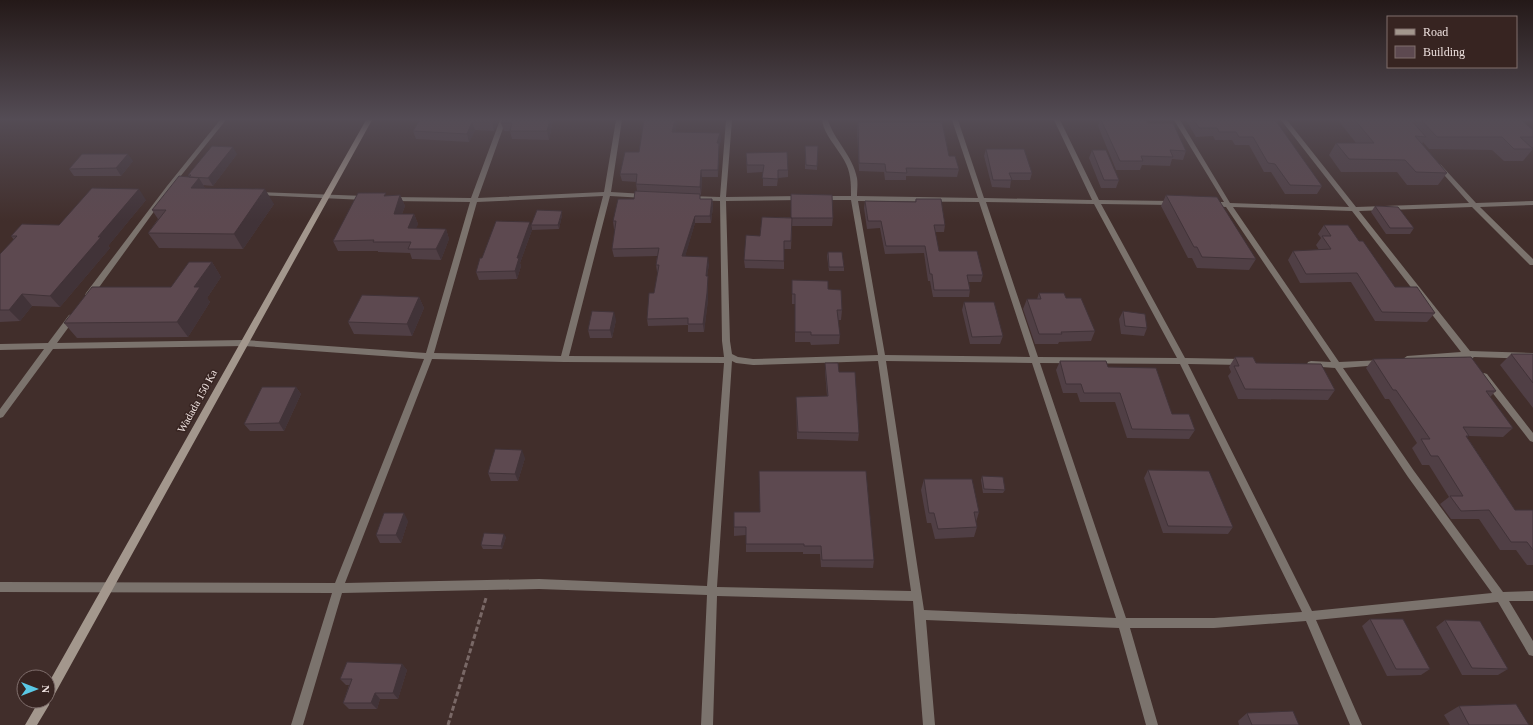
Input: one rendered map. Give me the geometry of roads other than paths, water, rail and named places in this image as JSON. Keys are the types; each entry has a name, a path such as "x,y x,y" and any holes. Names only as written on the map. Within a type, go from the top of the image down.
{"street":[{"path":"84,302 198,154"},
{"name":"Wadada 150 Ka","path":"56,680 349,154"},
{"path":"297,725 338,588 429,356 474,200 491,154"},
{"path":"564,359 607,194 614,154"},
{"path":"707,725 712,591 728,357 726,341 724,199 727,154"},
{"path":"844,154 848,160 854,178 854,198 882,358 918,596 929,725"},
{"path":"966,154 1123,624 1152,725"},
{"path":"1073,154 1097,203 1182,361 1309,616 1356,725"},
{"path":"1198,154 1228,204 1411,474 1501,597 1533,651"},
{"path":"1311,154 1533,438"},
{"path":"1432,159 1472,204 1533,263"},
{"path":"247,194 372,198"},
{"path":"388,198 474,200 607,194 654,196"},
{"path":"685,197 724,199 808,198"},
{"path":"816,198 1182,203"},
{"path":"1205,204 1354,208 1533,203"},
{"path":"0,415 79,309"},
{"path":"0,347 244,343 429,356 564,359 728,357 736,360 753,362 882,358 1252,363"},
{"path":"1299,364 1338,365 1467,354 1533,356"},
{"path":"0,587 338,588 539,584 712,591 918,596"},
{"path":"920,615 1123,624 1214,624 1501,597 1533,596"},
{"path":"31,725 40,709"}]}
